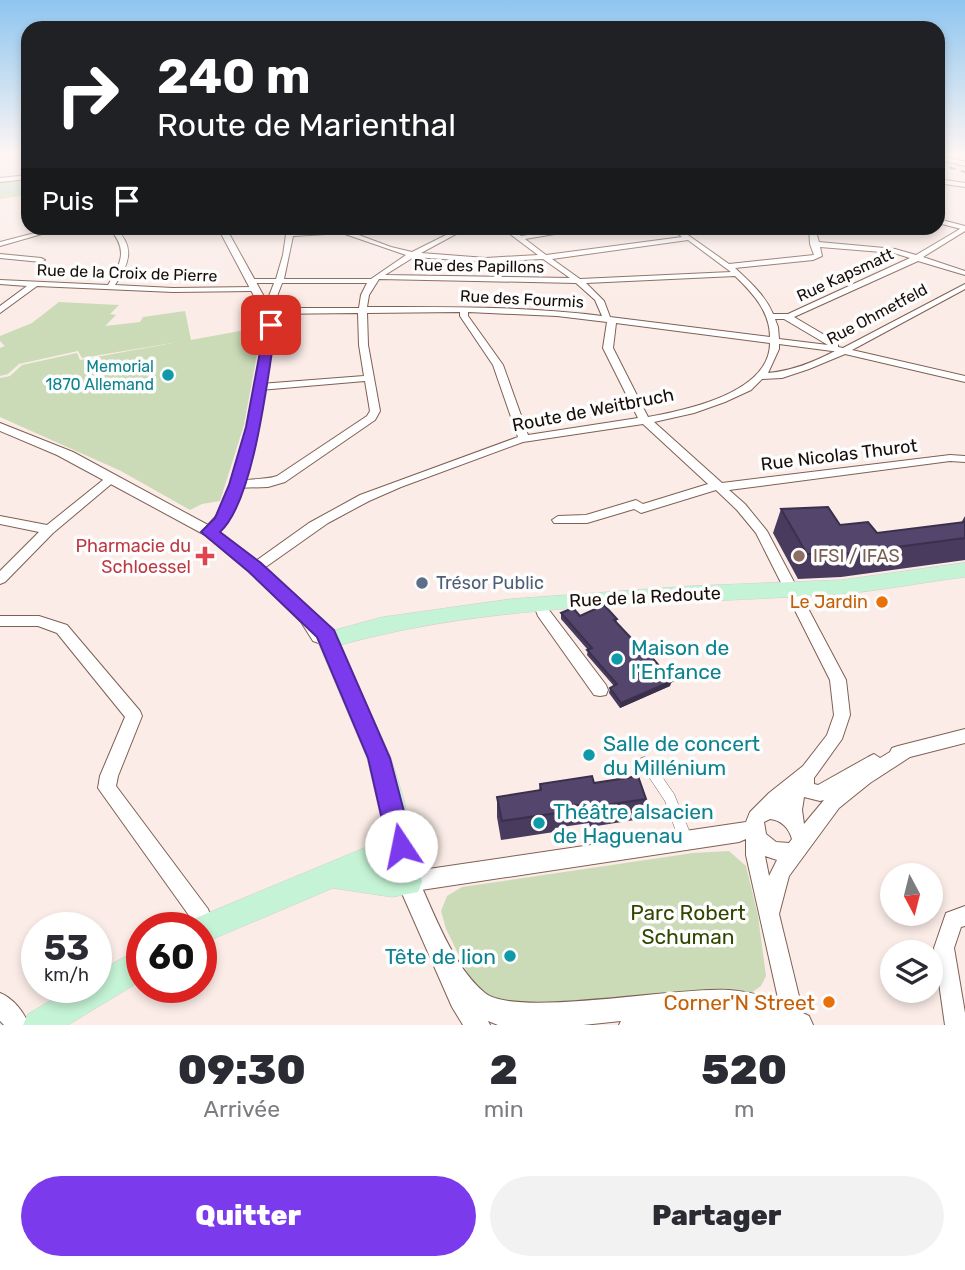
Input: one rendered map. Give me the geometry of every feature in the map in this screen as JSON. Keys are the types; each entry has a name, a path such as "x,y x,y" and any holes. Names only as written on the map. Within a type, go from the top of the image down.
{"main road":[{"name":"Rue de la Redoute","path":"327,640 361,629 418,618 540,603 887,583 965,570"},
{"path":"327,640 379,758 408,882 392,883 335,875"},
{"path":"217,924 401,846"},
{"path":"39,1025 126,973"}],"street":[{"path":"945,223 965,228"},
{"name":"Rue Kapsmatt","path":"771,317 787,317 917,258 965,228"},
{"path":"0,234 11,241"},
{"path":"0,244 34,235"},
{"path":"110,287 125,262 127,250 120,235"},
{"path":"210,532 222,521 236,485 253,427 271,325 226,235"},
{"path":"264,307 273,297 286,265 290,235"},
{"path":"352,235 415,255 483,260 548,257 689,238"},
{"path":"236,485 268,483 281,479 371,418 374,411 360,309 375,279 451,235"},
{"path":"477,1025 461,998 408,882 748,830 800,785 834,739 842,715 842,698 833,667 761,531 741,507 645,419 608,348 609,319 597,297 516,235"},
{"path":"521,238 541,235"},
{"path":"684,235 738,274 757,293 771,317 774,352 762,376"},
{"path":"727,266 813,258 818,256 813,235"},
{"path":"814,244 875,248 965,273"},
{"path":"0,256 41,260"},
{"name":"Rue des Papillons","path":"280,279 579,281 738,274"},
{"name":"Rue de la Croix de Pierre","path":"0,282 210,291 280,279"},
{"path":"0,310 36,283"},
{"name":"Rue Ohmetfeld","path":"762,376 778,376 845,351 965,286"},
{"name":"Rue des Fourmis","path":"264,307 530,311 845,351"},
{"path":"464,309 464,316 501,371 524,439"},
{"path":"787,317 845,351 965,379"},
{"name":"Route de Weitbruch","path":"255,568 335,513 432,472 524,439 645,419 726,398 762,376"},
{"path":"260,387 370,378"},
{"path":"0,427 59,451 210,532 255,568 308,620 319,636 327,640"},
{"name":"Rue Nicolas Thurot","path":"558,520 587,519 636,504 641,509 717,485 736,486 950,458 965,459"},
{"path":"0,579 15,561 49,530 112,478"},
{"path":"0,520 49,530"},
{"path":"540,603 543,612 600,690"},
{"path":"0,621 39,621 62,629 134,716 109,776 107,788 198,912"},
{"path":"800,785 823,792 869,764 906,751 965,736"},
{"path":"758,822 767,848 782,853 858,782 906,751"},
{"path":"645,762 670,798 686,840"},
{"path":"771,912 780,872 797,839 792,806 800,785"},
{"path":"758,822 787,815 797,839"},
{"path":"758,822 755,855 771,912 796,1024"},
{"path":"956,1025 944,948 953,920 965,916"},
{"path":"447,965 467,993 484,1008 523,1020 726,1002 768,1008 796,1024"},
{"path":"0,1004 18,1025"},
{"path":"632,1025 701,1015 766,1025"}],"green space":[{"path":"59,302 119,305 110,314 116,315 105,326 140,322 143,317 185,311 191,340 262,327 244,425 220,501 202,504 190,510 121,471 0,417 0,378 10,376 22,365 77,353 80,360 178,342 82,358 78,351 19,364 8,374 0,376 0,348 5,346 0,341 0,336 32,323"},
{"name":"Parc Robert Schuman","path":"729,851 746,866 758,916 766,976 761,986 751,993 549,1009 486,997 470,978 446,929 441,911 447,896 462,887 693,853"}],"building":[{"path":"828,507 840,525 868,522 877,533 965,522 965,538 851,553 807,554 781,509"},
{"name":"Maison de l'Enfance","path":"604,605 617,619 614,620 672,681 621,703 610,688 617,684 587,650 592,648 561,613 573,608 580,616"},
{"path":"592,776 594,783 638,776 646,799 593,807 592,803 556,808 557,813 502,821 497,797 541,790 540,784"}],"place":[{"name":"Memorial 1870 Allemand","path":"168,375"},
{"name":"Pharmacie du Schloessel","path":"205,556"},
{"name":"IFSI / IFAS","path":"799,556"},
{"name":"Trésor Public","path":"422,583"},
{"name":"Le Jardin","path":"882,602"},
{"name":"Maison de l'Enfance","path":"617,659"},
{"name":"Salle de concert du Millénium","path":"589,755"},
{"name":"Théâtre alsacien de Haguenau","path":"539,823"},
{"name":"Tête de lion","path":"510,956"},
{"name":"Corner'N Street","path":"829,1002"}],"route":[{"path":"271,325 253,427 229,509 222,521 210,532 255,568 308,620 324,630 379,758 401,846"}]}
